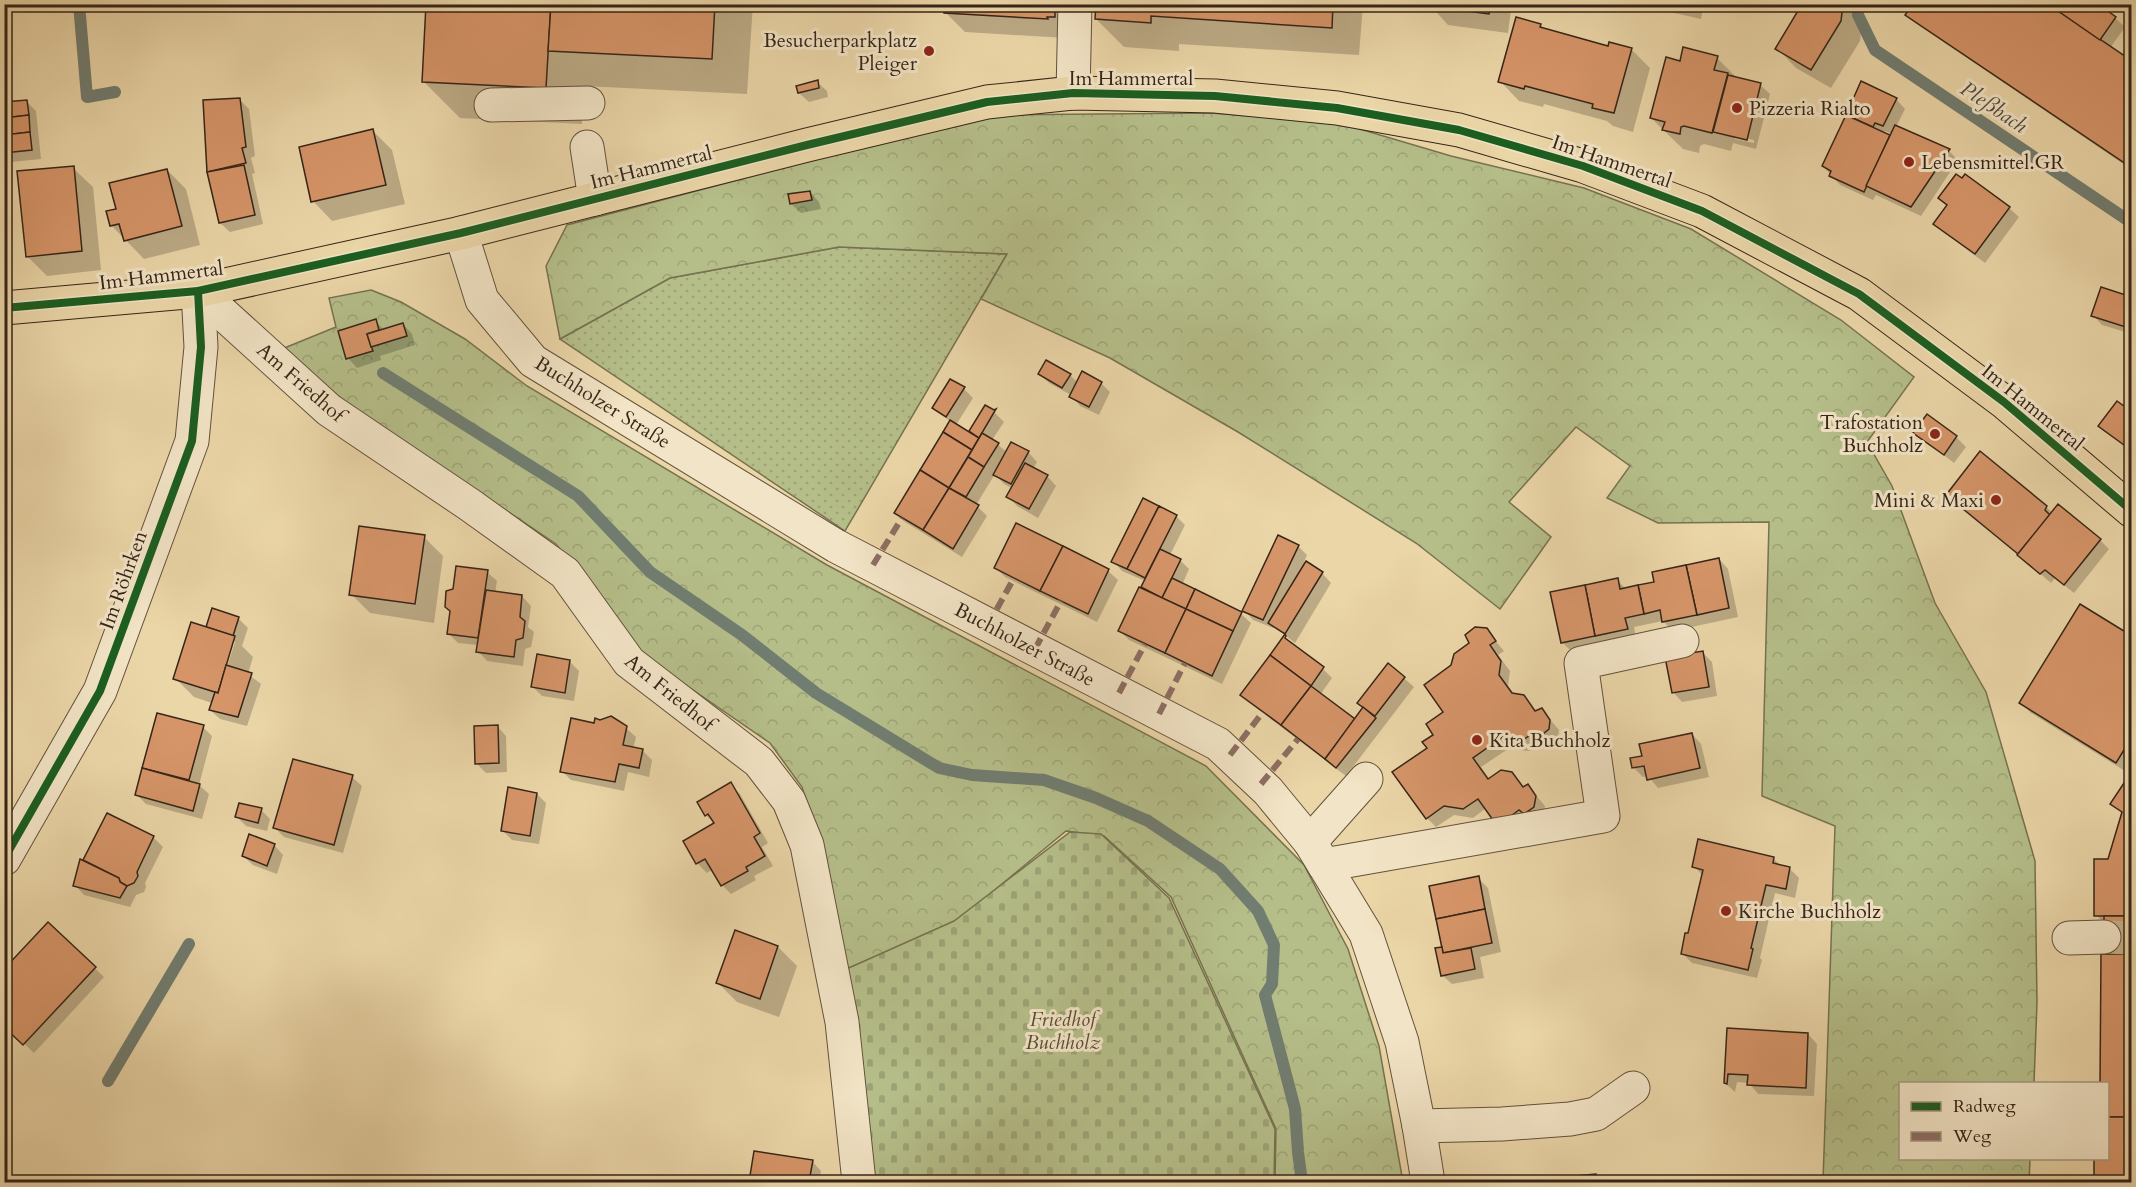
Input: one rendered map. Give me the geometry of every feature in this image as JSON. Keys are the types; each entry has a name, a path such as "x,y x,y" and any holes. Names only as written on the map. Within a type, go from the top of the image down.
{"main road":[{"name":"Im Hammertal","path":"4,308 198,291 461,232 987,102 1073,93 1215,96 1337,108 1459,130 1584,166 1702,211 1859,294 2004,402 2132,511"}],"street":[{"path":"1073,93 1075,4"},
{"path":"491,105 588,103"},
{"path":"586,147 595,199"},
{"name":"Buchholzer Straße","path":"461,232 482,300 533,361 836,546 1218,744 1268,790 1317,854 1366,934 1402,1042 1428,1182"},
{"name":"Im Röhrken","path":"4,859 100,691 192,441 201,347 198,291"},
{"name":"Am Friedhof","path":"198,291 329,410 470,505 565,573 629,662 759,762 789,801 807,845 842,1022 859,1182"},
{"path":"1317,854 1603,816 1581,663 1682,641"},
{"path":"1317,854 1366,779"},
{"path":"2069,938 2104,938"},
{"path":"1419,1126 1502,1124 1579,1118 1596,1114 1632,1089"}],"green space":[{"path":"1211,113 1336,122 1451,156 1584,188 1691,229 1841,320 1914,377 1867,442 1892,486 1935,603 1986,692 2035,861 2037,1002 2034,1082 1899,1082 1899,1160 2030,1160 2029,1182 1823,1182 1835,826 1762,796 1769,522 1658,523 1607,498 1630,466 1576,427 1509,502 1551,537 1500,609 1416,543 1238,432 1110,358 981,299 1007,254 839,247 670,278 560,339 546,266 567,225 986,115"},
{"path":"839,247 1007,254 845,531 560,339 670,278"},
{"path":"371,290 401,302 465,339 527,386 827,565 1206,766 1304,865 1348,949 1379,1046 1403,1182 1275,1182 1276,1129 1171,897 1104,836 1066,831 956,922 842,971 826,862 802,787 770,743 645,657 556,544 367,417 277,351 336,327 329,298"},
{"name":"Friedhof Buchholz","path":"1070,832 1101,834 1169,898 1275,1129 1274,1182 872,1182 842,971 954,921"}],"building":[{"path":"426,4 551,4 546,88 422,82"},
{"path":"551,4 715,4 712,59 548,51"},
{"path":"945,4 1048,4 1048,8 1055,8 1055,17 1047,17 1048,19 944,13"},
{"path":"1096,4 1333,4 1332,28 1151,16 1151,23 1095,19"},
{"path":"1428,4 1491,4 1489,14 1427,6"},
{"path":"1665,4 1693,4 1692,10"},
{"path":"1802,4 1843,4 1841,21 1811,70 1775,49"},
{"path":"1913,4 2048,4 2132,61 2132,168 1905,15"},
{"path":"2048,4 2098,4 2116,17 2100,40"},
{"path":"1516,17 1541,24 1540,27 1608,46 1609,42 1632,48 1614,113 1592,108 1593,104 1525,86 1524,89 1498,82"},
{"path":"1683,47 1718,56 1714,70 1728,73 1712,133 1684,126 1681,127 1680,134 1662,130 1665,122 1650,118 1666,57 1680,61"},
{"name":"Pizzeria Rialto","path":"1728,75 1761,83 1747,140 1713,132"},
{"path":"818,80 819,88 798,93 796,86"},
{"path":"1861,81 1897,98 1883,126 1875,123 1873,127 1846,115"},
{"path":"240,98 246,147 242,148 246,163 207,172 203,100"},
{"path":"27,100 29,115 4,118 4,102"},
{"path":"29,115 30,132 4,135 4,118"},
{"path":"1846,115 1890,135 1864,192 1829,176 1831,171 1822,166"},
{"name":"Lebensmittel.GR","path":"1895,125 1950,149 1911,207 1866,186"},
{"path":"373,129 386,185 311,202 299,147"},
{"path":"30,132 32,150 4,153 4,135"},
{"path":"244,165 255,215 219,223 207,172"},
{"path":"74,166 82,251 26,257 17,171"},
{"path":"167,169 182,226 124,241 119,224 110,226 106,211 116,209 109,183"},
{"path":"1956,174 1962,178 1965,174 2010,207 1975,254 1933,224 1947,205 1938,198"},
{"path":"810,191 812,200 790,204 788,194"},
{"path":"2101,287 2132,297 2132,329 2091,316"},
{"path":"376,319 379,330 367,334 373,351 346,359 338,331"},
{"path":"403,323 407,336 371,347 367,334"},
{"path":"1046,360 1071,374 1062,388 1038,374"},
{"path":"1082,371 1102,382 1089,407 1069,397"},
{"path":"950,379 965,387 946,417 932,408"},
{"path":"2117,401 2132,412 2132,435 2124,445 2098,426"},
{"path":"985,405 996,409 979,438 969,431"},
{"name":"Trafostation Buchholz","path":"1927,414 1957,436 1944,455 1913,433"},
{"path":"950,420 979,438 972,450 943,432"},
{"path":"943,432 972,450 949,488 920,470"},
{"path":"982,433 999,443 984,467 968,457"},
{"path":"1011,442 1029,451 1011,484 993,475"},
{"name":"Mini & Maxi","path":"1980,451 2047,506 2045,510 2050,515 2018,554 1946,495"},
{"path":"968,457 984,467 966,497 949,488"},
{"path":"1025,463 1048,475 1029,509 1006,497"},
{"path":"920,470 949,488 923,530 894,513"},
{"path":"949,488 979,505 953,549 923,530"},
{"path":"1143,498 1159,506 1127,569 1111,562"},
{"path":"2058,504 2101,539 2064,585 2045,570 2040,574 2017,555"},
{"path":"1159,506 1177,515 1145,578 1127,569"},
{"path":"1016,523 1063,546 1040,591 994,568"},
{"path":"359,526 425,535 415,604 349,595"},
{"path":"1278,535 1299,545 1263,620 1242,611"},
{"path":"1063,546 1109,569 1088,614 1040,591"},
{"path":"1160,549 1181,559 1162,598 1141,587"},
{"path":"1719,558 1729,608 1697,615 1686,565"},
{"path":"1306,561 1323,572 1285,634 1268,623"},
{"path":"1686,565 1697,615 1662,622 1660,610 1644,614 1638,585 1654,582 1652,572"},
{"path":"456,566 488,570 478,638 447,634 450,611 445,607 446,591 453,589"},
{"path":"1172,578 1195,589 1186,609 1162,598"},
{"path":"1618,578 1620,589 1638,585 1644,614 1625,618 1628,629 1595,636 1585,585"},
{"path":"1585,585 1595,636 1561,643 1550,592"},
{"path":"1139,587 1186,609 1165,653 1118,631"},
{"path":"1195,589 1242,612 1233,631 1186,609"},
{"path":"486,590 522,595 520,617 525,621 523,638 516,640 514,657 476,652"},
{"path":"2080,604 2132,636 2132,737 2116,763 2019,703"},
{"path":"212,608 239,617 233,636 206,627"},
{"path":"1186,609 1233,631 1212,676 1165,653"},
{"path":"191,622 235,636 218,693 173,679"},
{"path":"1475,627 1487,628 1496,641 1490,645 1501,661 1499,675 1512,693 1524,695 1535,711 1542,708 1550,720 1549,729 1538,738 1533,733 1519,743 1508,741 1504,736 1473,758 1488,779 1501,770 1512,772 1523,787 1528,784 1536,796 1534,807 1524,814 1519,810 1503,822 1493,820 1478,799 1463,809 1444,806 1426,819 1392,772 1427,748 1422,742 1433,735 1426,724 1443,712 1424,685 1451,665 1454,654 1469,643 1465,635"},
{"path":"1285,634 1285,638 1324,667 1311,686 1270,655"},
{"path":"1703,651 1709,687 1672,693 1665,657"},
{"path":"537,654 570,660 565,693 531,687"},
{"path":"1270,655 1311,686 1281,725 1240,695"},
{"path":"1388,663 1405,677 1375,716 1357,703"},
{"path":"226,665 252,673 238,717 209,710 215,692 218,693"},
{"path":"1311,686 1355,719 1325,759 1281,725"},
{"path":"1363,707 1376,718 1336,768 1325,759"},
{"path":"157,713 204,725 189,780 142,768"},
{"path":"611,716 627,726 623,745 643,749 639,768 619,764 615,782 560,772 571,718 594,723 595,718 600,720"},
{"path":"498,725 499,763 475,764 474,726"},
{"path":"1692,733 1700,768 1647,780 1644,766 1632,768 1630,758 1642,756 1639,744"},
{"path":"293,759 353,775 334,845 273,828"},
{"path":"142,768 200,784 193,811 135,795"},
{"path":"2132,771 2132,916 2094,916 2094,859 2108,859 2122,812 2110,804"},
{"path":"731,782 760,833 754,837 765,856 746,867 748,871 721,886 705,859 696,864 683,841 714,823 708,814 705,816 697,802"},
{"path":"508,787 537,793 530,836 501,831"},
{"path":"239,803 262,808 258,823 235,817"},
{"path":"107,813 154,836 137,872 138,876 134,883 127,886 120,882 119,878 83,860"},
{"path":"249,834 275,844 267,866 242,856"},
{"name":"Kirche Buchholz","path":"1698,839 1774,857 1773,863 1790,867 1786,889 1766,885 1748,970 1681,954 1703,870 1692,867"},
{"path":"80,859 119,878 120,882 127,886 120,898 73,886"},
{"path":"1479,876 1485,909 1436,919 1429,886"},
{"path":"1485,909 1492,943 1443,953 1436,919"},
{"path":"2104,916 2132,916 2132,954 2104,954"},
{"path":"48,922 96,967 23,1045 4,1027 4,969"},
{"path":"735,930 778,946 760,999 716,983"},
{"path":"1442,947 1443,953 1471,948 1475,969 1441,976 1435,948"},
{"path":"2101,954 2132,954 2132,1117 2109,1117 2109,1082 2100,1082"},
{"path":"1727,1028 1808,1033 1806,1088 1747,1085 1748,1075 1728,1074 1727,1084 1724,1083"},
{"path":"2109,1117 2132,1117 2132,1182 2094,1182 2094,1160 2109,1160"},
{"path":"754,1151 813,1160 809,1182 749,1182"},
{"path":"1596,1174 1597,1182 1564,1182 1563,1177"}],"waterway":[{"path":"79,4 87,97 115,92"},
{"name":"Pleßbach","path":"1857,4 1858,15 1875,50 2132,223"},
{"path":"383,373 578,496 650,572 742,635 816,693 939,768 972,775 1044,780 1096,798 1148,821 1220,869 1258,911 1274,945 1272,984 1265,995 1295,1109 1302,1182"},
{"path":"108,1081 189,944"}],"tunnel":[{"path":"2104,937 2132,938"}],"marked path":[{"path":"873,565 902,518"},
{"path":"988,625 1014,578"},
{"path":"1035,649 1061,601"},
{"path":"1119,693 1145,644"},
{"path":"1159,714 1185,663"},
{"path":"1230,755 1263,712"},
{"path":"1261,784 1298,739"}],"cycle path":[{"path":"4,308 198,291 461,233 987,102 1073,93 1215,96 1337,108 1459,130 1583,166 1702,211 1859,294 2004,402 2132,511"},
{"path":"4,859 100,691 192,441 201,347 198,291"}],"place":[{"name":"Besucherparkplatz Pleiger","path":"929,51"},
{"name":"Pizzeria Rialto","path":"1737,108"},
{"name":"Lebensmittel.GR","path":"1909,162"},
{"name":"Trafostation Buchholz","path":"1935,434"},
{"name":"Mini & Maxi","path":"1996,500"},
{"name":"Kita Buchholz","path":"1477,740"},
{"name":"Kirche Buchholz","path":"1726,911"}]}
